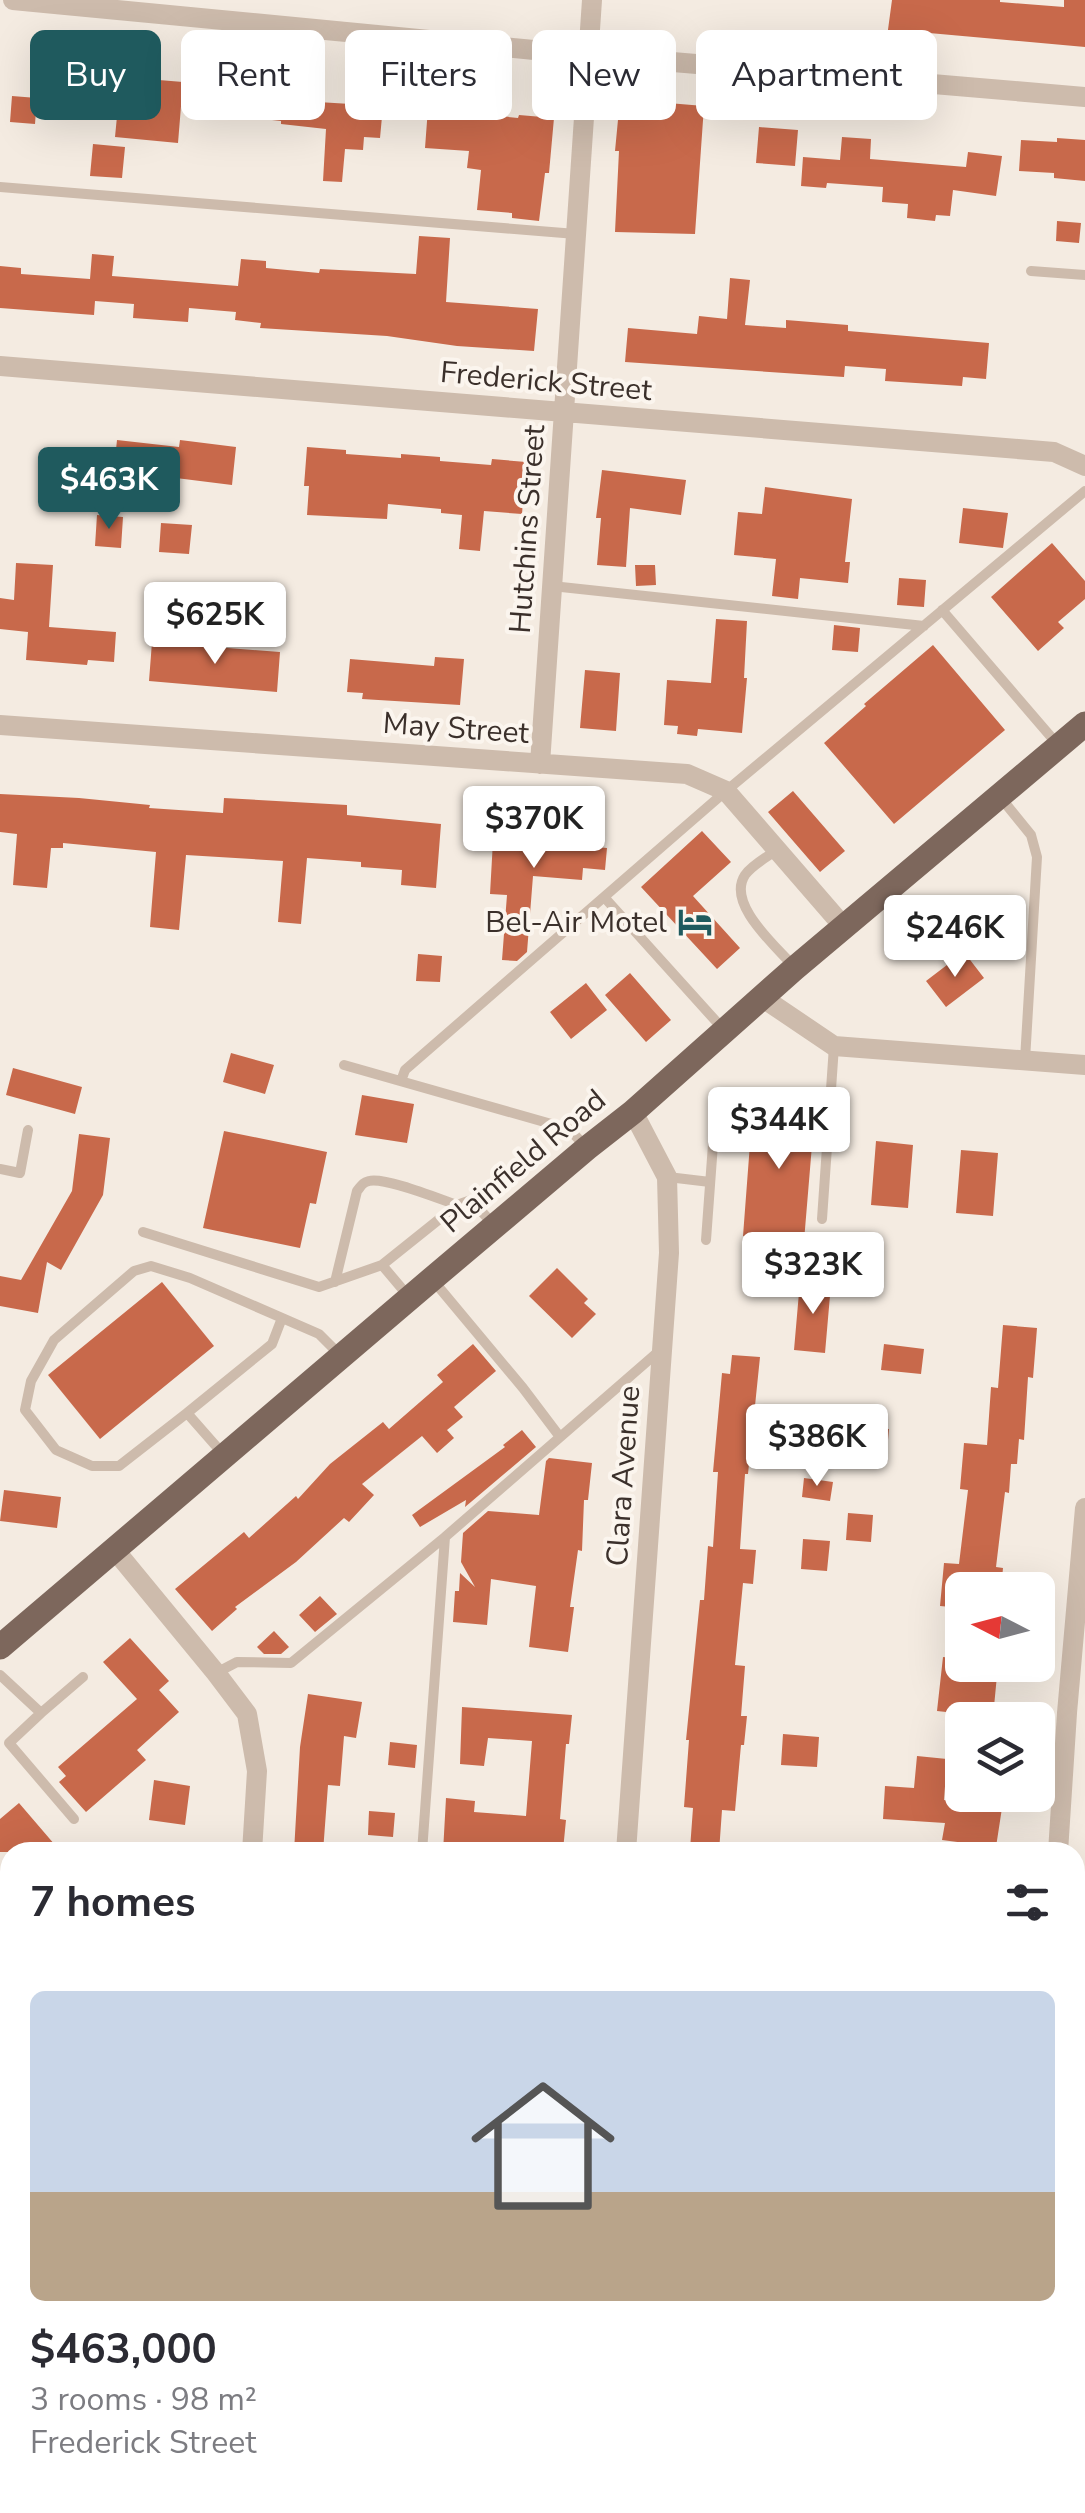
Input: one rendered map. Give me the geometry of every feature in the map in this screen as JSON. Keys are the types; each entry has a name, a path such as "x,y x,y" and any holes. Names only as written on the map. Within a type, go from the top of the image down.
{"main road":[{"name":"Plainfield Road","path":"0,1647 1085,724"}],"street":[{"path":"13,0 532,50"},
{"name":"Hutchins Street","path":"590,30 592,0"},
{"path":"676,62 1085,97"},
{"name":"Hutchins Street","path":"540,764 584,120"},
{"name":"Frederick Street","path":"0,366 1054,452 1085,466"},
{"name":"May Street","path":"0,726 687,774 726,792 843,926"},
{"path":"763,998 834,1046 1085,1065"},
{"name":"Clara Avenue","path":"627,1842 669,1253 666,1177 633,1112"},
{"path":"1059,1842 1085,1508"},
{"path":"114,1548 247,1714 257,1771 253,1842"}],"lane":[{"path":"0,187 576,234"},
{"path":"1031,271 1085,276"},
{"path":"401,1081 406,1070 604,897 1085,490"},
{"path":"552,586 924,626"},
{"path":"942,610 1058,746"},
{"path":"999,796 1031,834 1037,857 1025,1060"},
{"path":"777,850 746,874 740,890 743,908 795,968"},
{"path":"604,897 724,1029"},
{"path":"822,1219 834,1046"},
{"path":"344,1065 569,1129 587,1148"},
{"path":"706,1240 716,1103"},
{"path":"0,1169 20,1172 28,1130"},
{"path":"666,1177 710,1182"},
{"path":"334,1282 357,1190 364,1182 390,1183 457,1205"},
{"path":"143,1232 320,1287 382,1265 457,1205 471,1200 495,1226"},
{"path":"382,1265 410,1298"},
{"path":"282,1318 272,1344 119,1466 92,1466 56,1450 25,1410 31,1380 54,1340 134,1270 151,1266 190,1278 320,1334 341,1356"},
{"path":"432,1279 560,1437"},
{"path":"216,1672 237,1662 291,1662 444,1537 662,1349"},
{"path":"187,1413 224,1455"},
{"path":"423,1842 444,1537"},
{"path":"0,1675 41,1713"},
{"path":"74,1820 9,1743 83,1677"}],"building":[{"path":"892,0 1000,0 1064,7 1064,0 1085,0 1085,47 937,34 937,30 888,30"},
{"path":"161,80 181,82 178,143 115,137 117,120 161,120"},
{"path":"12,96 30,97 30,120 35,120 35,124 10,122"},
{"path":"325,102 345,104 345,120 382,120 380,138 364,137 363,150 345,149 342,182 323,181 326,129 272,120 325,120"},
{"path":"676,104 696,105 696,120 703,120 695,234 615,232 619,151 615,151 618,120 676,120"},
{"path":"519,115 532,116 532,120 554,120 539,221 512,218 512,213 477,210 481,170 467,168 469,151 425,148 427,120 512,120"},
{"path":"759,127 798,130 795,166 756,163"},
{"path":"842,137 871,139 870,159 966,167 968,152 1002,156 996,196 953,190 950,216 936,215 935,221 907,218 908,204 882,202 883,187 827,183 826,188 801,186 803,157 840,160"},
{"path":"1057,138 1085,140 1085,181 1054,178 1054,173 1019,171 1021,140 1057,142"},
{"path":"93,144 125,147 122,178 90,176"},
{"path":"1057,221 1081,223 1079,243 1056,241"},
{"path":"419,236 450,238 446,302 538,309 534,351 260,328 261,323 235,320 236,312 189,308 188,322 133,318 134,304 95,301 94,315 0,308 0,266 21,268 21,274 90,279 92,254 114,256 112,276 238,286 241,259 266,261 266,268 319,273 320,269 416,274"},
{"path":"730,278 750,280 745,325 786,328 786,320 848,325 848,331 989,343 986,379 963,377 962,386 885,381 886,369 845,366 844,377 625,362 628,328 697,334 699,316 727,319"},
{"path":"117,440 179,447 180,440 236,447 232,485 114,469"},
{"path":"307,447 346,450 346,454 401,458 401,454 491,465 492,459 526,462 522,514 484,511 480,551 459,549 462,515 441,513 441,509 388,504 387,519 307,515"},
{"path":"602,470 686,480 681,515 630,508 626,567 597,565 601,518 596,518"},
{"path":"765,487 852,499 845,562 850,562 848,583 800,578 798,599 772,596 776,559 734,555 738,512 762,514"},
{"path":"963,508 1008,513 1003,548 959,543"},
{"path":"97,515 123,517 121,548 95,546"},
{"path":"161,523 192,525 189,554 159,552"},
{"path":"1052,543 1085,581 1085,599 1058,622 1064,628 1038,651 991,597"},
{"path":"16,563 53,565 49,627 116,632 114,662 88,660 87,665 26,660 28,632 0,629 0,598 14,600"},
{"path":"635,565 655,565 656,585 636,586"},
{"path":"899,578 926,580 924,607 897,605"},
{"path":"716,619 747,621 742,733 698,729 697,736 677,734 678,726 664,725 667,680 711,683"},
{"path":"834,625 860,628 858,652 832,650"},
{"path":"152,642 280,652 277,692 149,681"},
{"path":"933,645 1005,730 894,824 824,743"},
{"path":"435,657 464,659 460,705 362,699 363,693 347,692 350,659 434,666"},
{"path":"585,670 620,673 616,731 580,728"},
{"path":"793,791 845,851 820,872 768,812"},
{"path":"0,794 223,813 224,798 347,805 347,815 441,824 436,888 401,885 402,870 307,858 301,924 278,922 283,861 186,855 179,930 150,927 156,852 63,843 63,848 51,848 47,888 13,885 17,834 0,832"},
{"path":"494,823 586,830 585,846 607,848 605,870 583,868 582,880 533,876 527,952 517,961 502,960 507,895 490,894"},
{"name":"Bel-Air Motel","path":"702,831 731,862 693,896 740,948 717,969 641,887"},
{"path":"964,952 984,978 946,1007 926,981"},
{"path":"418,954 442,956 440,982 416,981"},
{"path":"630,973 671,1020 646,1042 605,995"},
{"path":"586,983 607,1010 571,1039 550,1012"},
{"path":"231,1053 274,1065 265,1094 223,1082"},
{"path":"13,1068 82,1087 75,1114 6,1095"},
{"path":"362,1095 414,1104 407,1143 355,1135"},
{"path":"753,1104 815,1109 804,1241 743,1236"},
{"path":"224,1131 327,1152 316,1204 310,1203 300,1248 203,1228"},
{"path":"79,1134 110,1138 103,1195 61,1270 47,1262 38,1313 0,1306 0,1276 21,1280 72,1191"},
{"path":"876,1141 913,1145 908,1208 871,1205"},
{"path":"961,1150 998,1153 993,1216 956,1213"},
{"path":"818,1233 852,1236 850,1263 815,1260"},
{"path":"557,1268 588,1299 584,1303 596,1314 572,1338 529,1296"},
{"path":"800,1281 831,1284 825,1353 794,1350"},
{"path":"162,1282 214,1346 100,1439 48,1375"},
{"path":"1003,1325 1037,1328 1033,1378 1028,1377 1024,1440 1019,1439 1017,1464 1011,1464 1009,1493 1005,1492 996,1567 1003,1568 1003,1572 945,1572 945,1606 940,1606 944,1563 959,1564 968,1490 960,1489 964,1443 987,1445 991,1387 998,1388"},
{"path":"473,1344 496,1371 454,1407 463,1417 447,1430 454,1438 437,1453 422,1436 362,1484 374,1495 349,1522 344,1518 296,1562 235,1607 212,1631 175,1589 244,1532 249,1538 296,1496 298,1499 330,1464 383,1422 389,1429 443,1382 437,1375"},
{"path":"884,1344 924,1349 921,1374 881,1370"},
{"path":"732,1355 760,1357 740,1549 756,1550 753,1584 743,1583 735,1665 745,1666 741,1716 747,1716 735,1811 722,1810 720,1842 691,1842 693,1808 684,1807 686,1740 700,1600 704,1600 708,1546 713,1547 718,1472 713,1472 722,1373 730,1374"},
{"path":"854,1426 889,1429 886,1462 851,1459"},
{"path":"522,1430 536,1447 465,1507 466,1500 420,1527 412,1515 505,1447"},
{"path":"549,1458 592,1463 588,1500 584,1500 582,1551 578,1550 570,1607 574,1607 568,1652 529,1647 536,1586 491,1579 487,1625 453,1622 460,1573 475,1587 461,1562 463,1533 488,1511 539,1515"},
{"path":"804,1478 833,1482 830,1501 802,1497"},
{"path":"4,1490 61,1497 57,1528 0,1521"},
{"path":"848,1513 873,1515 871,1542 846,1540"},
{"path":"803,1539 830,1541 827,1571 801,1569"},
{"path":"320,1596 337,1614 315,1632 299,1615"},
{"path":"274,1631 289,1647 281,1654 264,1654 257,1647"},
{"path":"130,1638 169,1681 159,1690 179,1712 137,1750 146,1760 86,1812 59,1782 66,1776 58,1767 137,1699 103,1662"},
{"path":"943,1657 945,1682 996,1682 994,1702 945,1702 945,1712 937,1711"},
{"path":"308,1694 362,1702 356,1738 344,1736 340,1786 328,1785 324,1842 295,1842 300,1747"},
{"path":"462,1707 572,1715 560,1819 566,1820 564,1842 444,1842 446,1798 475,1801 474,1812 526,1816 532,1741 488,1738 484,1766 460,1764"},
{"path":"783,1734 819,1737 817,1767 781,1765"},
{"path":"390,1742 417,1745 415,1768 388,1765"},
{"path":"917,1756 945,1759 945,1812 1001,1812 997,1842 942,1840 945,1823 883,1819 885,1786 914,1788"},
{"path":"154,1780 190,1786 185,1825 149,1820"},
{"path":"19,1803 52,1842 0,1842 0,1819"},
{"path":"369,1811 395,1813 393,1837 368,1835"}],"place":[{"name":"Bel-Air Motel","path":"695,922"}]}
